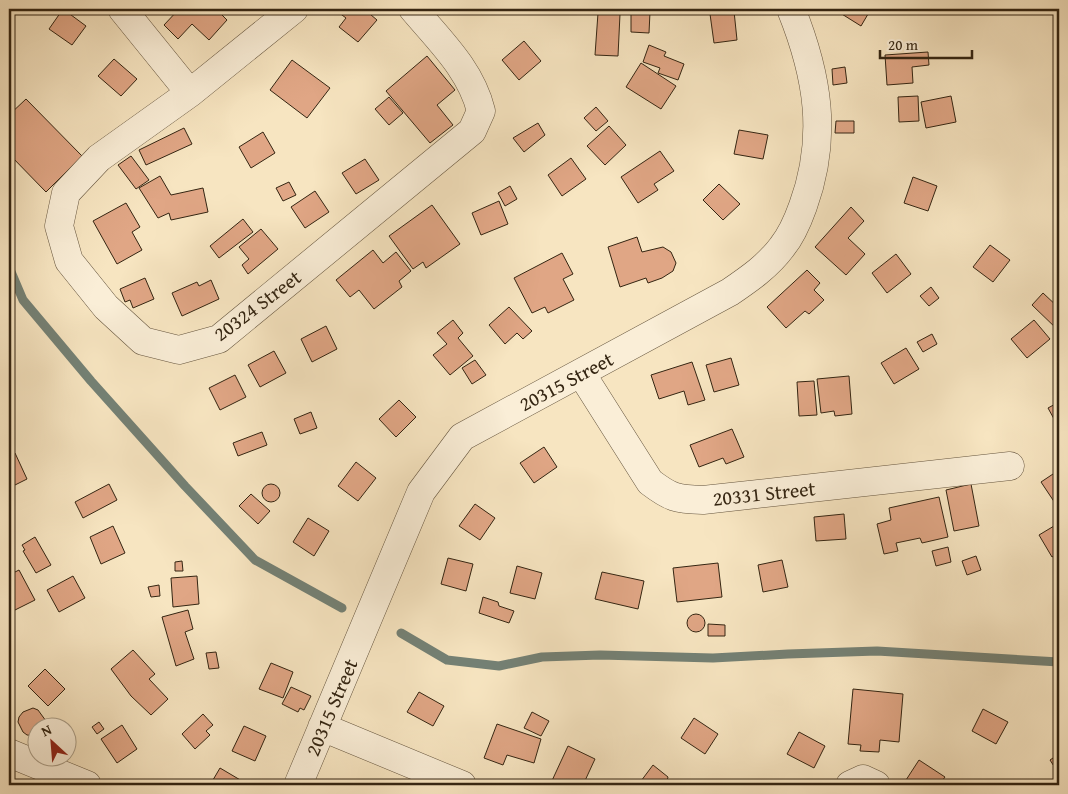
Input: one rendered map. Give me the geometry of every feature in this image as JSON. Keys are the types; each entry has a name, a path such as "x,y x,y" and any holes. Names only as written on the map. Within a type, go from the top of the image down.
{"street":[{"path":"122,9 190,93"},
{"name":"20324 Street","path":"294,9 190,93 100,158 66,193 59,226 68,261 106,307 143,341 179,350 219,339 472,131 481,112 471,83 461,65 413,9"},
{"name":"20315 Street","path":"298,785 421,492 462,437 730,292 758,273 784,246 799,217 810,186 816,160 817,130 815,89 808,55 791,9"},
{"name":"20331 Street","path":"581,373 650,482 666,494 679,500 703,500 1010,466"},
{"path":"322,728 462,785"},
{"path":"9,752 49,778 87,785"},
{"path":"850,785 863,779 876,785"}],"building":[{"path":"63,9 86,26 72,45 49,29"},
{"path":"179,9 216,9 227,20 209,40 192,24 178,39 164,25"},
{"path":"334,9 364,9 377,20 358,42 339,27 346,18"},
{"path":"838,9 871,9 861,26 837,11"},
{"path":"631,11 650,12 649,33 631,32"},
{"path":"734,11 737,40 714,43 710,14"},
{"path":"598,13 620,14 618,56 595,55"},
{"path":"524,41 541,61 519,80 502,60"},
{"path":"649,45 666,52 664,56 684,64 678,80 658,73 660,68 643,62"},
{"path":"928,52 929,65 912,67 913,83 887,85 885,55"},
{"path":"427,56 455,90 437,105 453,125 430,143 386,91"},
{"path":"114,59 137,79 121,96 98,76"},
{"path":"292,60 330,88 307,118 270,90"},
{"path":"641,63 676,86 661,109 626,87"},
{"path":"845,67 847,83 833,85 832,69"},
{"path":"918,96 919,121 899,122 898,97"},
{"path":"951,96 956,122 926,128 921,102"},
{"path":"389,97 403,113 389,125 375,109"},
{"path":"26,99 82,156 46,192 9,154 9,115"},
{"path":"596,107 608,121 596,131 584,118"},
{"path":"836,121 854,121 854,133 835,133"},
{"path":"538,123 545,135 524,152 513,138"},
{"path":"609,126 626,145 605,165 587,146"},
{"path":"184,128 192,144 146,165 139,150"},
{"path":"739,130 768,135 763,159 734,154"},
{"path":"263,132 275,153 251,168 239,147"},
{"path":"660,151 674,171 654,184 658,190 638,203 621,177"},
{"path":"131,156 149,180 136,189 118,165"},
{"path":"571,158 586,179 562,196 548,175"},
{"path":"365,159 379,180 356,194 342,173"},
{"path":"160,176 171,195 203,188 208,212 171,220 169,213 158,218 139,188"},
{"path":"913,177 937,186 928,211 904,203"},
{"path":"289,182 296,195 283,201 276,188"},
{"path":"719,184 740,204 723,220 703,200"},
{"path":"510,186 517,199 505,206 498,193"},
{"path":"315,191 329,212 305,228 291,207"},
{"path":"499,201 508,224 481,235 472,213"},
{"path":"126,203 140,227 132,232 142,250 117,264 93,221"},
{"path":"432,205 460,244 426,268 423,262 413,269 389,236"},
{"path":"851,207 864,221 848,238 865,254 846,275 815,247"},
{"path":"243,219 253,232 219,258 210,246"},
{"path":"261,229 278,249 248,274 242,265 249,259 239,247"},
{"path":"637,237 642,252 663,247 671,252 676,263 673,271 662,278 648,283 646,278 620,287 608,247"},
{"path":"990,245 1010,260 993,282 973,267"},
{"path":"373,250 383,263 396,252 411,271 399,281 402,287 374,309 359,290 350,297 336,280"},
{"path":"562,253 573,274 563,279 574,300 548,313 545,307 532,313 514,278"},
{"path":"896,254 911,274 887,293 872,273"},
{"path":"807,270 820,283 814,290 824,300 809,314 805,311 786,328 767,307"},
{"path":"145,278 154,299 133,308 130,300 125,302 120,289"},
{"path":"211,280 219,299 182,316 172,293 197,282 199,286"},
{"path":"931,287 939,298 929,306 920,296"},
{"path":"1043,293 1059,308 1059,331 1032,305"},
{"path":"509,307 532,331 523,339 517,333 505,344 489,325"},
{"path":"453,320 463,333 458,338 473,356 450,375 433,355 447,344 437,333"},
{"path":"1034,320 1050,339 1027,358 1011,339"},
{"path":"326,326 337,349 312,362 301,339"},
{"path":"932,334 937,344 923,352 917,342"},
{"path":"906,348 919,369 894,384 881,363"},
{"path":"274,351 286,373 260,387 248,365"},
{"path":"731,358 739,385 714,392 706,365"},
{"path":"475,360 486,375 472,384 462,368"},
{"path":"692,362 705,400 688,405 684,391 659,399 651,375"},
{"path":"235,375 246,397 220,410 209,388"},
{"path":"849,376 852,414 835,416 834,411 821,413 817,379"},
{"path":"814,381 817,415 799,416 797,382"},
{"path":"399,400 416,417 396,437 379,419"},
{"path":"1059,402 1059,428 1048,408"},
{"path":"311,412 317,428 300,434 294,419"},
{"path":"732,429 744,457 726,464 723,458 699,467 690,445"},
{"path":"262,432 267,445 238,456 233,443"},
{"path":"544,447 557,467 534,483 520,463"},
{"path":"15,453 27,479 9,488 9,456"},
{"path":"356,462 376,478 358,501 338,486"},
{"path":"1059,470 1059,505 1057,506 1041,482"},
{"path":"109,484 117,500 83,518 75,502"},
{"path":"271,484 279,489 280,493 275,501 271,502 263,497 262,493 267,485"},
{"path":"971,484 979,526 954,531 946,490"},
{"path":"251,494 270,511 258,524 239,506"},
{"path":"939,497 948,537 922,543 920,538 896,543 898,551 884,554 877,524 891,520 889,508"},
{"path":"475,504 495,518 480,540 459,526"},
{"path":"844,514 846,539 816,541 814,517"},
{"path":"308,518 329,531 314,556 293,542"},
{"path":"1059,523 1059,553 1052,557 1039,535"},
{"path":"113,526 125,553 101,564 90,537"},
{"path":"35,537 51,565 36,573 23,551 25,550 22,545"},
{"path":"948,547 951,562 936,566 932,551"},
{"path":"976,556 981,570 967,575 962,561"},
{"path":"448,558 473,564 466,591 441,584"},
{"path":"782,560 788,587 763,592 758,565"},
{"path":"182,561 183,571 175,571 175,562"},
{"path":"718,563 722,597 677,602 673,568"},
{"path":"517,566 542,573 535,599 510,593"},
{"path":"19,570 35,600 9,613 9,575"},
{"path":"602,572 644,581 638,609 595,599"},
{"path":"73,576 85,598 59,612 47,590"},
{"path":"197,576 199,604 173,607 171,578"},
{"path":"159,585 160,596 151,597 148,587"},
{"path":"483,597 498,602 499,606 514,611 509,623 479,613"},
{"path":"188,610 193,629 185,632 194,659 176,666 162,617"},
{"path":"696,614 702,617 705,623 702,629 696,632 690,629 687,623 690,617"},
{"path":"708,624 725,625 725,636 708,636"},
{"path":"133,650 155,674 149,679 168,699 151,715 131,696 111,669"},
{"path":"216,652 219,668 209,669 206,653"},
{"path":"271,663 293,672 283,698 259,689"},
{"path":"45,669 65,689 48,706 28,686"},
{"path":"291,687 311,696 304,710 300,708 298,712 282,704"},
{"path":"853,689 903,694 899,742 880,740 879,752 860,751 861,745 848,744"},
{"path":"419,692 444,706 433,726 407,712"},
{"path":"33,708 38,710 42,716 28,716 28,735 23,732 18,722 23,712"},
{"path":"983,709 1008,722 996,744 972,731"},
{"path":"532,712 549,721 541,736 524,728"},
{"path":"203,714 213,725 206,731 210,735 195,749 182,734"},
{"path":"694,718 718,734 705,754 681,738"},
{"path":"99,722 104,729 97,734 92,727"},
{"path":"497,724 541,739 534,763 507,755 503,765 484,758"},
{"path":"122,725 137,749 117,763 101,739"},
{"path":"244,726 266,736 255,761 232,751"},
{"path":"799,732 825,746 814,768 787,754"},
{"path":"568,746 595,759 583,785 550,785"},
{"path":"1059,754 1059,774 1050,760"},
{"path":"919,760 945,777 939,785 914,785 906,780"},
{"path":"653,765 668,777 667,781 672,785 638,785"},
{"path":"220,768 242,781 239,785 210,785"}],"waterway":[{"path":"9,267 23,300 91,381 185,486 255,560 342,608"},
{"path":"401,633 447,660 499,666 542,657 600,655 713,658 877,651 1059,662"}]}
